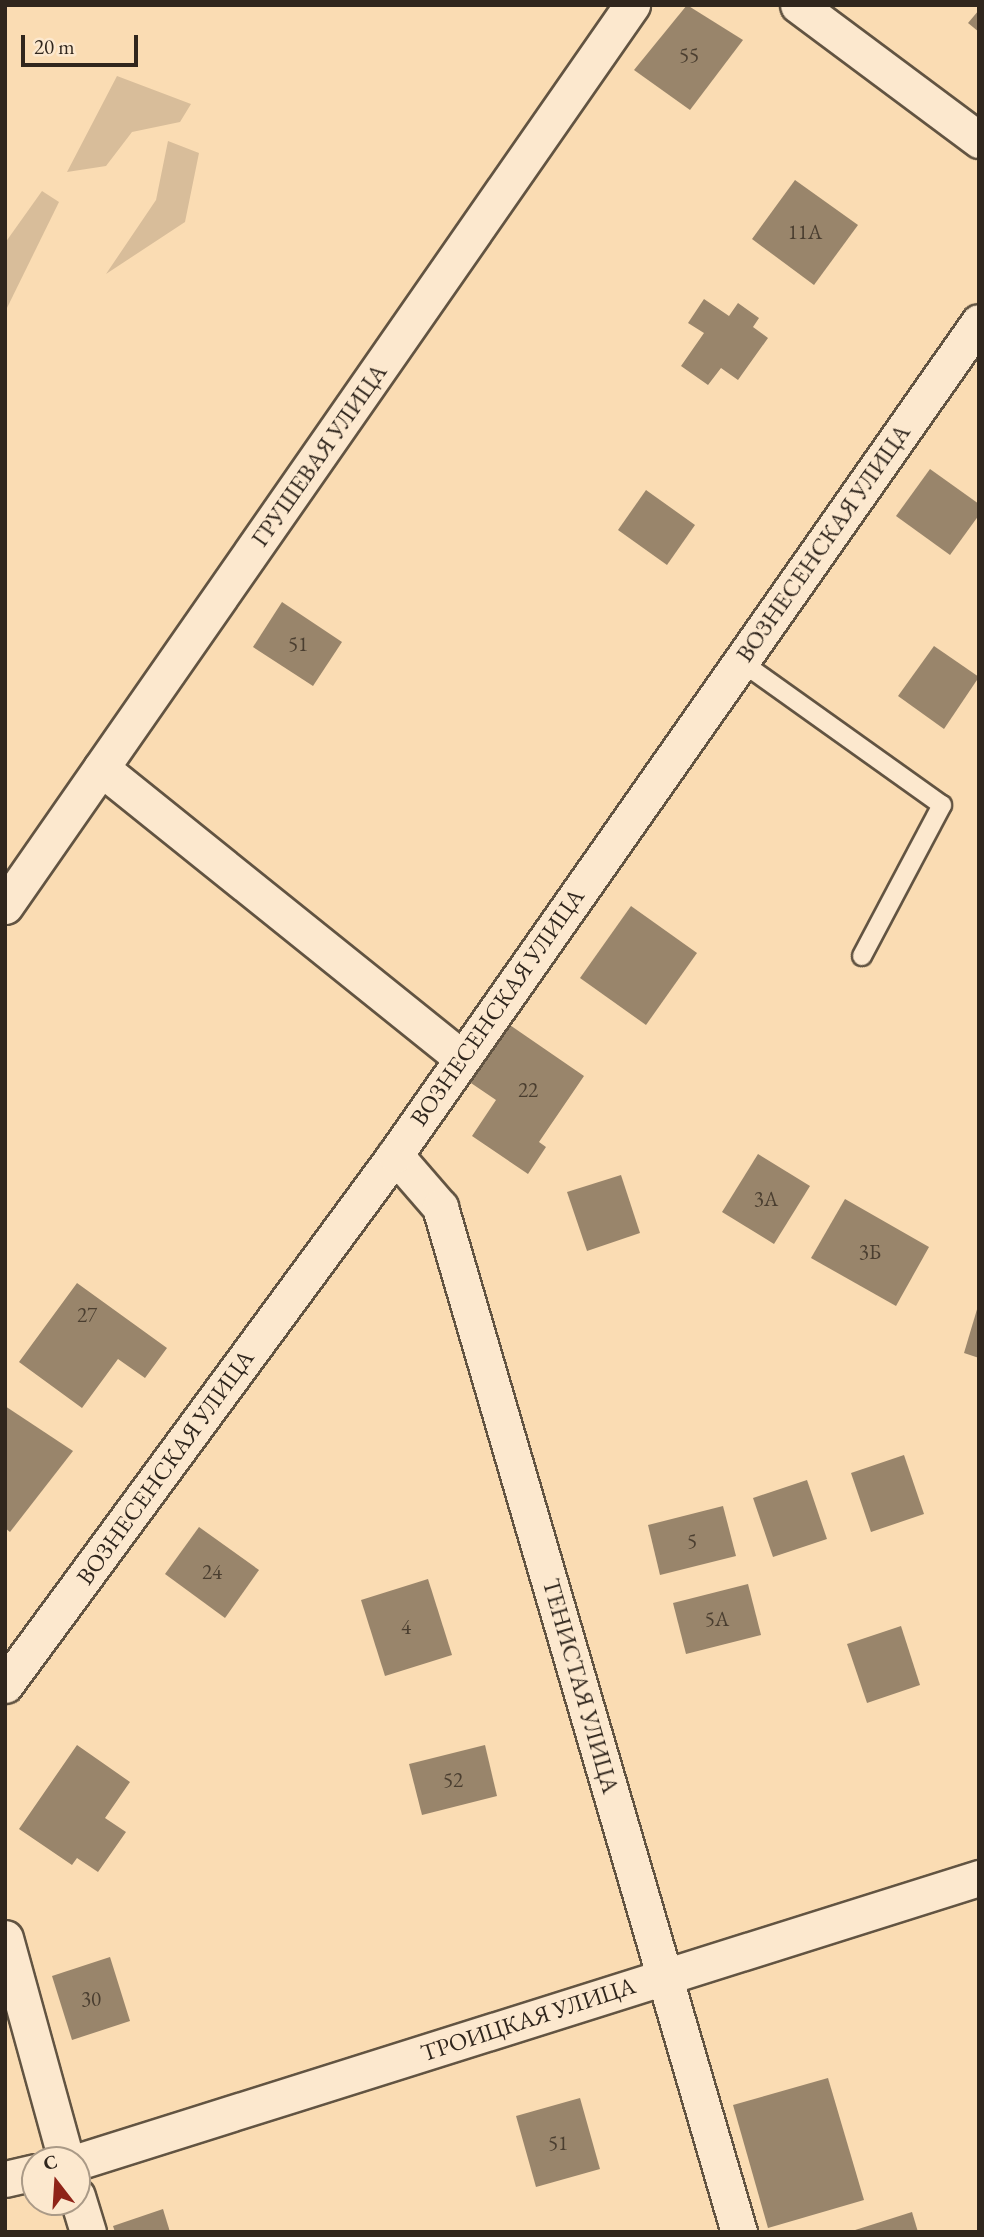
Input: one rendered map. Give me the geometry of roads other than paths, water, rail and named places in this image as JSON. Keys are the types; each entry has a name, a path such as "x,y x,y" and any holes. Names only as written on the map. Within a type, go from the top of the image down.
{"street":[{"name":"ГРУШЕВАЯ УЛИЦА","path":"5,906 632,5"},
{"path":"798,5 979,139"},
{"name":"ВОЗНЕСЕНСКАЯ УЛИЦА","path":"5,1685 395,1155 460,1057 979,322"},
{"path":"101,768 460,1057"},
{"name":"ТЕНИСТАЯ УЛИЦА","path":"395,1155 440,1207 667,1975 739,2232"},
{"name":"ТРОИЦКАЯ УЛИЦА","path":"91,2158 979,1878"},
{"path":"5,1938 62,2146"}],"lane":[{"path":"740,661 942,805 862,956"}]}
